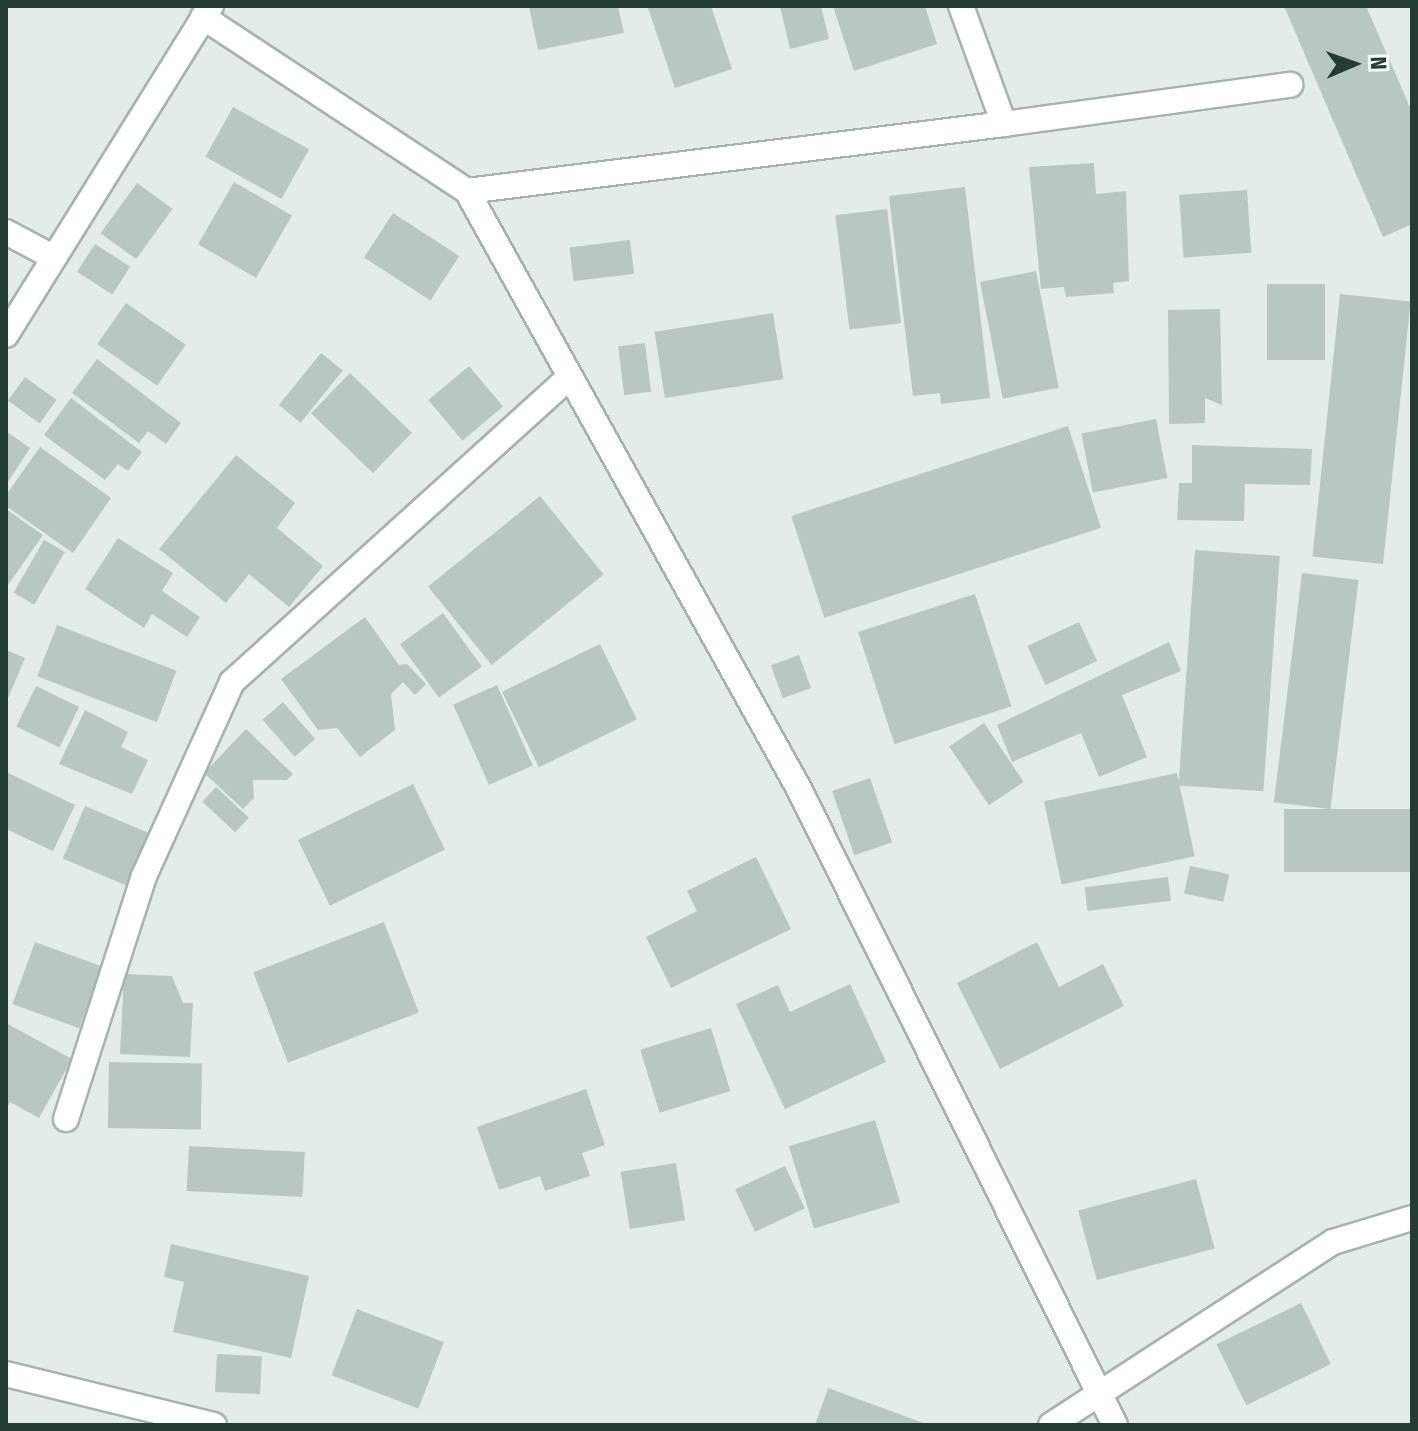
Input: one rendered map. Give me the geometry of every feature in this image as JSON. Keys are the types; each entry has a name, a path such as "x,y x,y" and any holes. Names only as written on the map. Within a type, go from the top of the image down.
{"street":[{"path":"961,6 1004,124"},
{"path":"6,335 51,256 207,12 467,191 798,787 1115,1425"},
{"path":"467,191 1290,85"},
{"path":"6,232 51,256"},
{"path":"66,1119 144,876 232,682 569,377"},
{"path":"1051,1425 1333,1242 1412,1218"},
{"path":"6,1374 214,1425"}],"building":[{"path":"529,6 618,6 624,33 538,50"},
{"path":"711,6 732,69 675,88 648,8"},
{"path":"780,6 821,6 829,39 790,49"},
{"path":"833,6 925,6 937,44 854,71"},
{"path":"1284,6 1366,6 1412,112 1412,224 1383,237"},
{"path":"233,107 309,149 281,199 205,157"},
{"path":"1094,163 1096,194 1126,191 1129,281 1113,283 1114,293 1066,297 1064,287 1041,289 1029,167"},
{"path":"234,182 292,215 256,278 198,244"},
{"path":"137,183 173,209 136,259 101,233"},
{"path":"965,187 990,398 941,404 940,393 913,396 889,196"},
{"path":"1247,190 1251,253 1184,258 1179,195"},
{"path":"887,209 901,323 849,329 835,215"},
{"path":"393,213 459,256 430,300 364,257"},
{"path":"630,240 634,274 574,281 569,247"},
{"path":"95,244 130,267 112,295 77,272"},
{"path":"1036,271 1059,388 1003,399 980,282"},
{"path":"1267,284 1325,284 1325,360 1267,360"},
{"path":"1340,294 1411,301 1383,564 1312,557"},
{"path":"126,303 186,345 157,386 97,344"},
{"path":"1220,309 1222,405 1205,398 1205,423 1169,424 1168,310"},
{"path":"773,313 783,379 665,398 654,332"},
{"path":"645,343 651,392 624,395 618,346"},
{"path":"321,353 343,371 301,423 279,405"},
{"path":"97,359 181,423 166,444 148,431 139,443 72,393"},
{"path":"469,366 503,407 462,441 428,400"},
{"path":"350,373 412,433 373,473 311,413"},
{"path":"25,377 57,400 40,423 8,400"},
{"path":"71,398 142,452 128,471 118,464 105,480 44,435"},
{"path":"1156,419 1167,478 1093,492 1081,434"},
{"path":"1068,426 1101,528 824,618 791,516"},
{"path":"6,431 30,448 6,485"},
{"path":"1192,445 1312,449 1310,485 1245,484 1244,521 1177,520 1179,483 1192,483"},
{"path":"40,447 111,498 73,553 6,506 6,495"},
{"path":"236,455 295,503 277,528 323,566 289,607 249,574 226,603 159,549"},
{"path":"540,496 604,574 492,665 428,587"},
{"path":"6,509 43,535 8,585 6,584"},
{"path":"118,538 173,573 162,591 200,617 187,637 152,614 144,628 85,589"},
{"path":"44,540 65,552 34,605 14,593"},
{"path":"1195,550 1280,556 1263,791 1179,785"},
{"path":"1302,573 1359,580 1330,809 1274,802"},
{"path":"975,594 1011,706 894,744 858,632"},
{"path":"443,613 482,666 439,698 400,644"},
{"path":"365,617 399,665 407,664 426,684 415,695 403,682 391,694 395,730 360,757 337,728 318,730 281,679"},
{"path":"1079,622 1097,661 1046,685 1027,646"},
{"path":"57,625 176,671 157,722 37,676"},
{"path":"1169,642 1181,671 1122,695 1147,757 1099,777 1081,733 1012,762 997,725"},
{"path":"600,644 637,719 539,767 502,692"},
{"path":"6,650 25,658 6,703"},
{"path":"799,655 811,688 783,698 771,665"},
{"path":"497,685 533,765 489,785 453,705"},
{"path":"36,686 79,707 59,747 16,726"},
{"path":"283,702 315,739 295,757 263,720"},
{"path":"85,710 128,732 121,747 148,760 132,794 59,764"},
{"path":"984,723 1024,782 989,805 949,746"},
{"path":"246,729 293,774 287,780 253,780 254,798 243,809 204,773"},
{"path":"6,772 75,805 53,851 6,829"},
{"path":"1177,773 1195,856 1062,884 1044,801"},
{"path":"870,778 892,842 854,855 832,791"},
{"path":"413,784 445,850 330,906 298,840"},
{"path":"216,787 249,818 235,832 202,802"},
{"path":"85,806 152,835 130,887 63,858"},
{"path":"1284,809 1412,809 1412,872 1284,872"},
{"path":"756,857 791,929 671,988 646,937 697,911 687,891"},
{"path":"1190,866 1229,874 1223,902 1184,893"},
{"path":"1168,877 1171,901 1088,911 1085,887"},
{"path":"384,922 419,1013 288,1063 253,972"},
{"path":"35,942 102,966 79,1028 12,1004"},
{"path":"1037,942 1059,987 1103,964 1124,1006 1000,1069 957,983"},
{"path":"124,974 172,976 183,1003 193,1003 190,1057 120,1054"},
{"path":"850,984 886,1062 785,1109 736,1004 778,985 790,1012"},
{"path":"6,1023 72,1059 39,1118 10,1102 6,1110"},
{"path":"711,1028 730,1091 660,1113 640,1050"},
{"path":"109,1062 202,1064 201,1130 108,1128"},
{"path":"586,1089 605,1145 582,1153 590,1176 545,1191 540,1176 499,1190 477,1127"},
{"path":"875,1120 900,1202 814,1229 789,1146"},
{"path":"189,1146 305,1152 302,1197 187,1191"},
{"path":"676,1163 685,1220 630,1229 621,1172"},
{"path":"785,1166 805,1209 755,1232 735,1189"},
{"path":"1196,1179 1215,1249 1097,1280 1078,1211"},
{"path":"171,1244 309,1276 291,1358 173,1332 184,1282 164,1277"},
{"path":"1301,1303 1331,1364 1246,1405 1217,1344"},
{"path":"357,1309 444,1342 418,1409 332,1375"},
{"path":"217,1354 262,1356 260,1394 215,1392"},
{"path":"828,1388 929,1425 815,1425"}]}
